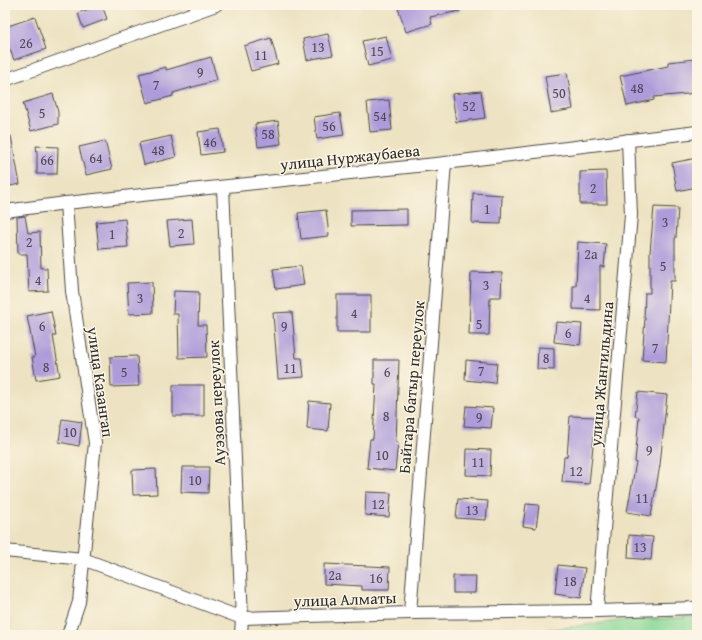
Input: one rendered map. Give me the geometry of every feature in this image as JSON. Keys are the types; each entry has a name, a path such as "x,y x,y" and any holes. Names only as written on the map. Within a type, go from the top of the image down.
{"street":[{"path":"5,80 216,5"},
{"name":"улица Нуржаубаева","path":"5,211 66,203 445,163 697,132"},
{"name":"улица Жангильдина","path":"597,611 631,215 628,140"},
{"name":"Байгара батыр переулок","path":"410,613 445,163"},
{"name":"Ауэзова переулок","path":"223,187 242,618 241,635"},
{"name":"улица Казангап","path":"66,203 72,291 95,443 79,602 68,635"},
{"name":"улица Алматы","path":"5,551 83,559 242,618 410,613 597,611 697,608"}],"green space":[{"path":"697,617 697,635 504,635 627,620"}],"building":[{"path":"102,5 107,19 83,28 78,13"},
{"path":"397,5 459,5 460,11 430,17 432,24 406,32"},
{"path":"35,17 46,49 14,60 5,37 5,27"},
{"path":"328,34 333,55 307,60 303,39"},
{"path":"386,36 392,60 368,66 362,41"},
{"path":"271,38 278,64 251,71 244,46"},
{"path":"211,57 217,80 173,93 173,96 147,103 139,74 166,67 166,70"},
{"path":"695,59 697,93 654,97 654,100 627,106 620,76 668,66 668,62"},
{"path":"567,73 573,109 551,113 545,76"},
{"path":"481,91 485,118 456,122 452,94"},
{"path":"53,94 58,112 58,124 31,131 23,103"},
{"path":"389,100 392,130 370,132 367,102"},
{"path":"340,113 344,135 317,139 314,117"},
{"path":"278,121 281,144 258,147 255,124"},
{"path":"220,129 223,152 201,155 198,132"},
{"path":"5,136 11,136 20,184 5,187"},
{"path":"171,136 176,157 144,165 139,143"},
{"path":"105,141 112,169 86,175 79,147"},
{"path":"36,146 58,147 57,174 37,174"},
{"path":"697,158 697,187 677,191 672,163"},
{"path":"606,171 607,204 580,204 580,172"},
{"path":"473,193 502,195 501,224 472,223"},
{"path":"654,207 678,208 675,238 675,281 670,281 666,362 642,360 645,293 650,293 650,252"},
{"path":"407,209 407,225 351,226 351,210"},
{"path":"326,210 329,236 301,239 298,213"},
{"path":"25,216 28,233 40,232 41,268 47,268 48,291 29,292 27,254 18,254 17,217"},
{"path":"125,219 128,247 99,249 96,222"},
{"path":"192,219 194,244 170,246 167,221"},
{"path":"578,242 606,244 604,267 600,266 600,310 573,309 573,286 576,286"},
{"path":"301,266 304,285 276,289 273,269"},
{"path":"471,272 502,273 501,297 490,297 489,335 469,335"},
{"path":"152,282 153,313 129,314 127,283"},
{"path":"174,291 199,292 198,325 206,325 207,357 179,358 178,314 173,314"},
{"path":"337,295 371,295 371,332 337,332"},
{"path":"51,311 56,336 53,336 60,376 36,380 32,357 35,357 27,316"},
{"path":"292,312 296,358 302,358 304,377 278,379 273,313"},
{"path":"556,322 582,324 580,345 554,342"},
{"path":"538,347 554,348 554,370 537,369"},
{"path":"137,356 139,386 111,387 110,357"},
{"path":"374,360 399,360 396,442 398,442 395,471 367,468 370,439 373,439 376,384 374,384"},
{"path":"466,360 497,363 495,383 465,380"},
{"path":"173,385 204,385 204,416 173,416"},
{"path":"638,392 667,395 660,465 651,516 627,512 636,462 639,417 635,416"},
{"path":"309,401 330,403 328,431 307,429"},
{"path":"466,406 493,408 491,428 464,426"},
{"path":"570,416 596,417 589,484 562,482 564,457 567,457"},
{"path":"62,419 82,422 79,446 59,442"},
{"path":"467,449 491,450 490,476 466,475"},
{"path":"182,467 209,467 208,493 181,492"},
{"path":"156,469 157,494 133,495 132,470"},
{"path":"366,492 391,493 389,517 365,515"},
{"path":"458,499 488,501 486,520 456,518"},
{"path":"526,504 539,505 536,528 523,526"},
{"path":"629,535 653,537 651,560 628,558"},
{"path":"324,564 390,567 389,590 362,590 362,586 324,584"},
{"path":"558,565 585,568 581,598 555,594"},
{"path":"453,576 476,576 475,593 453,593"}]}
